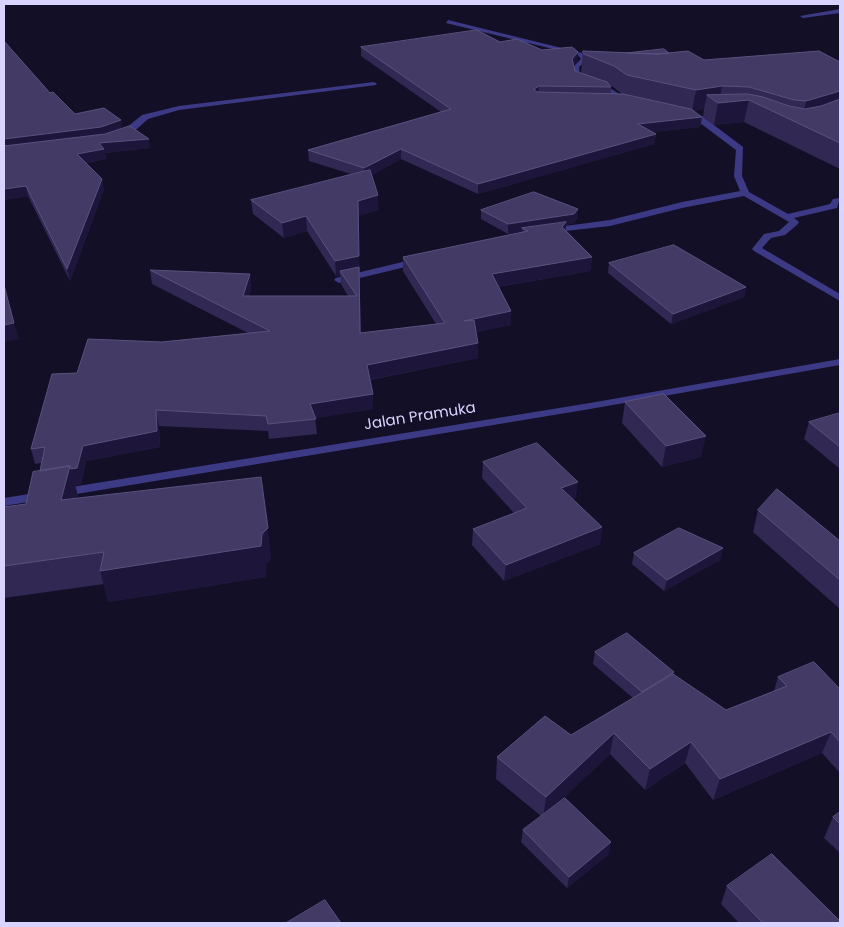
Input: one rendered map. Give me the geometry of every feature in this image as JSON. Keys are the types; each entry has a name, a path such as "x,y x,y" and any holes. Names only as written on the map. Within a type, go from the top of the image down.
{"street":[{"path":"804,16 840,11"},
{"path":"448,22 580,54 585,59 576,67"},
{"path":"576,67 586,67"},
{"path":"576,67 577,77 609,89 622,100"},
{"path":"113,138 127,134 145,117 179,108 374,84"},
{"path":"605,99 635,103"},
{"path":"676,111 692,115 740,149 738,176 745,193 795,222 782,233 767,236 757,249 840,298"},
{"path":"692,115 710,112"},
{"path":"542,232 610,223 682,205 745,193"},
{"path":"787,217 834,206 836,201 840,200"},
{"path":"339,280 428,259"},
{"name":"Jalan Pramuka","path":"4,502 590,406 840,362"}],"building":[{"path":"477,30 500,42 517,39 542,50 572,47 578,52 572,59 575,71 607,82 611,87 539,86 534,89 537,92 623,94 691,109 702,117 638,124 656,134 478,184 401,149 364,168 308,150 451,109 361,47"},
{"path":"4,41 50,93 53,92 75,114 104,108 121,120 101,127 4,139"},
{"path":"664,49 669,53 627,53"},
{"path":"583,51 658,54 688,51 704,60 819,51 840,62 840,91 806,101 794,100 749,87 722,86 696,90 627,75 614,66 584,54"},
{"path":"748,94 805,109 821,106 840,99 840,143 749,100 718,103 707,95"},
{"path":"130,126 149,139 99,143 104,149 77,154 102,179 67,269 26,186 4,189 4,146 105,134"},
{"path":"370,170 378,195 358,201 359,256 335,261 306,216 282,223 251,200"},
{"path":"534,192 578,209 574,214 508,224 481,210"},
{"path":"566,222 562,227 592,257 492,274 511,311 464,321 474,320 478,343 367,365 373,394 310,404 316,419 268,424 266,416 156,410 157,431 83,446 77,468 71,469 70,466 40,471 45,447 31,449 52,374 77,373 88,339 162,342 270,331 150,270 250,274 243,296 357,296 340,271 359,267 360,333 445,323 403,257 528,231 522,228"},
{"path":"674,245 746,287 673,314 609,263"},
{"path":"4,285 14,323 4,325"},
{"path":"664,394 706,436 666,446 625,402"},
{"path":"840,413 840,447 809,422"},
{"path":"537,443 578,482 561,488 602,527 506,565 473,529 527,508 483,462"},
{"path":"70,466 61,500 261,477 268,528 262,534 261,546 100,571 104,552 4,566 4,507 26,504 33,472"},
{"path":"777,489 840,541 840,580 758,510"},
{"path":"679,528 723,548 667,580 634,553"},
{"path":"627,633 674,672 642,692 595,652"},
{"path":"814,662 840,689 840,742 831,732 720,779 691,742 650,769 614,733 546,797 497,757 545,716 571,735 673,674 726,710 787,686 778,677"},
{"path":"565,798 611,842 569,877 523,830"},
{"path":"840,812 840,824 833,817"},
{"path":"772,854 840,923 763,923 727,886"},
{"path":"325,900 341,923 286,923"}]}
